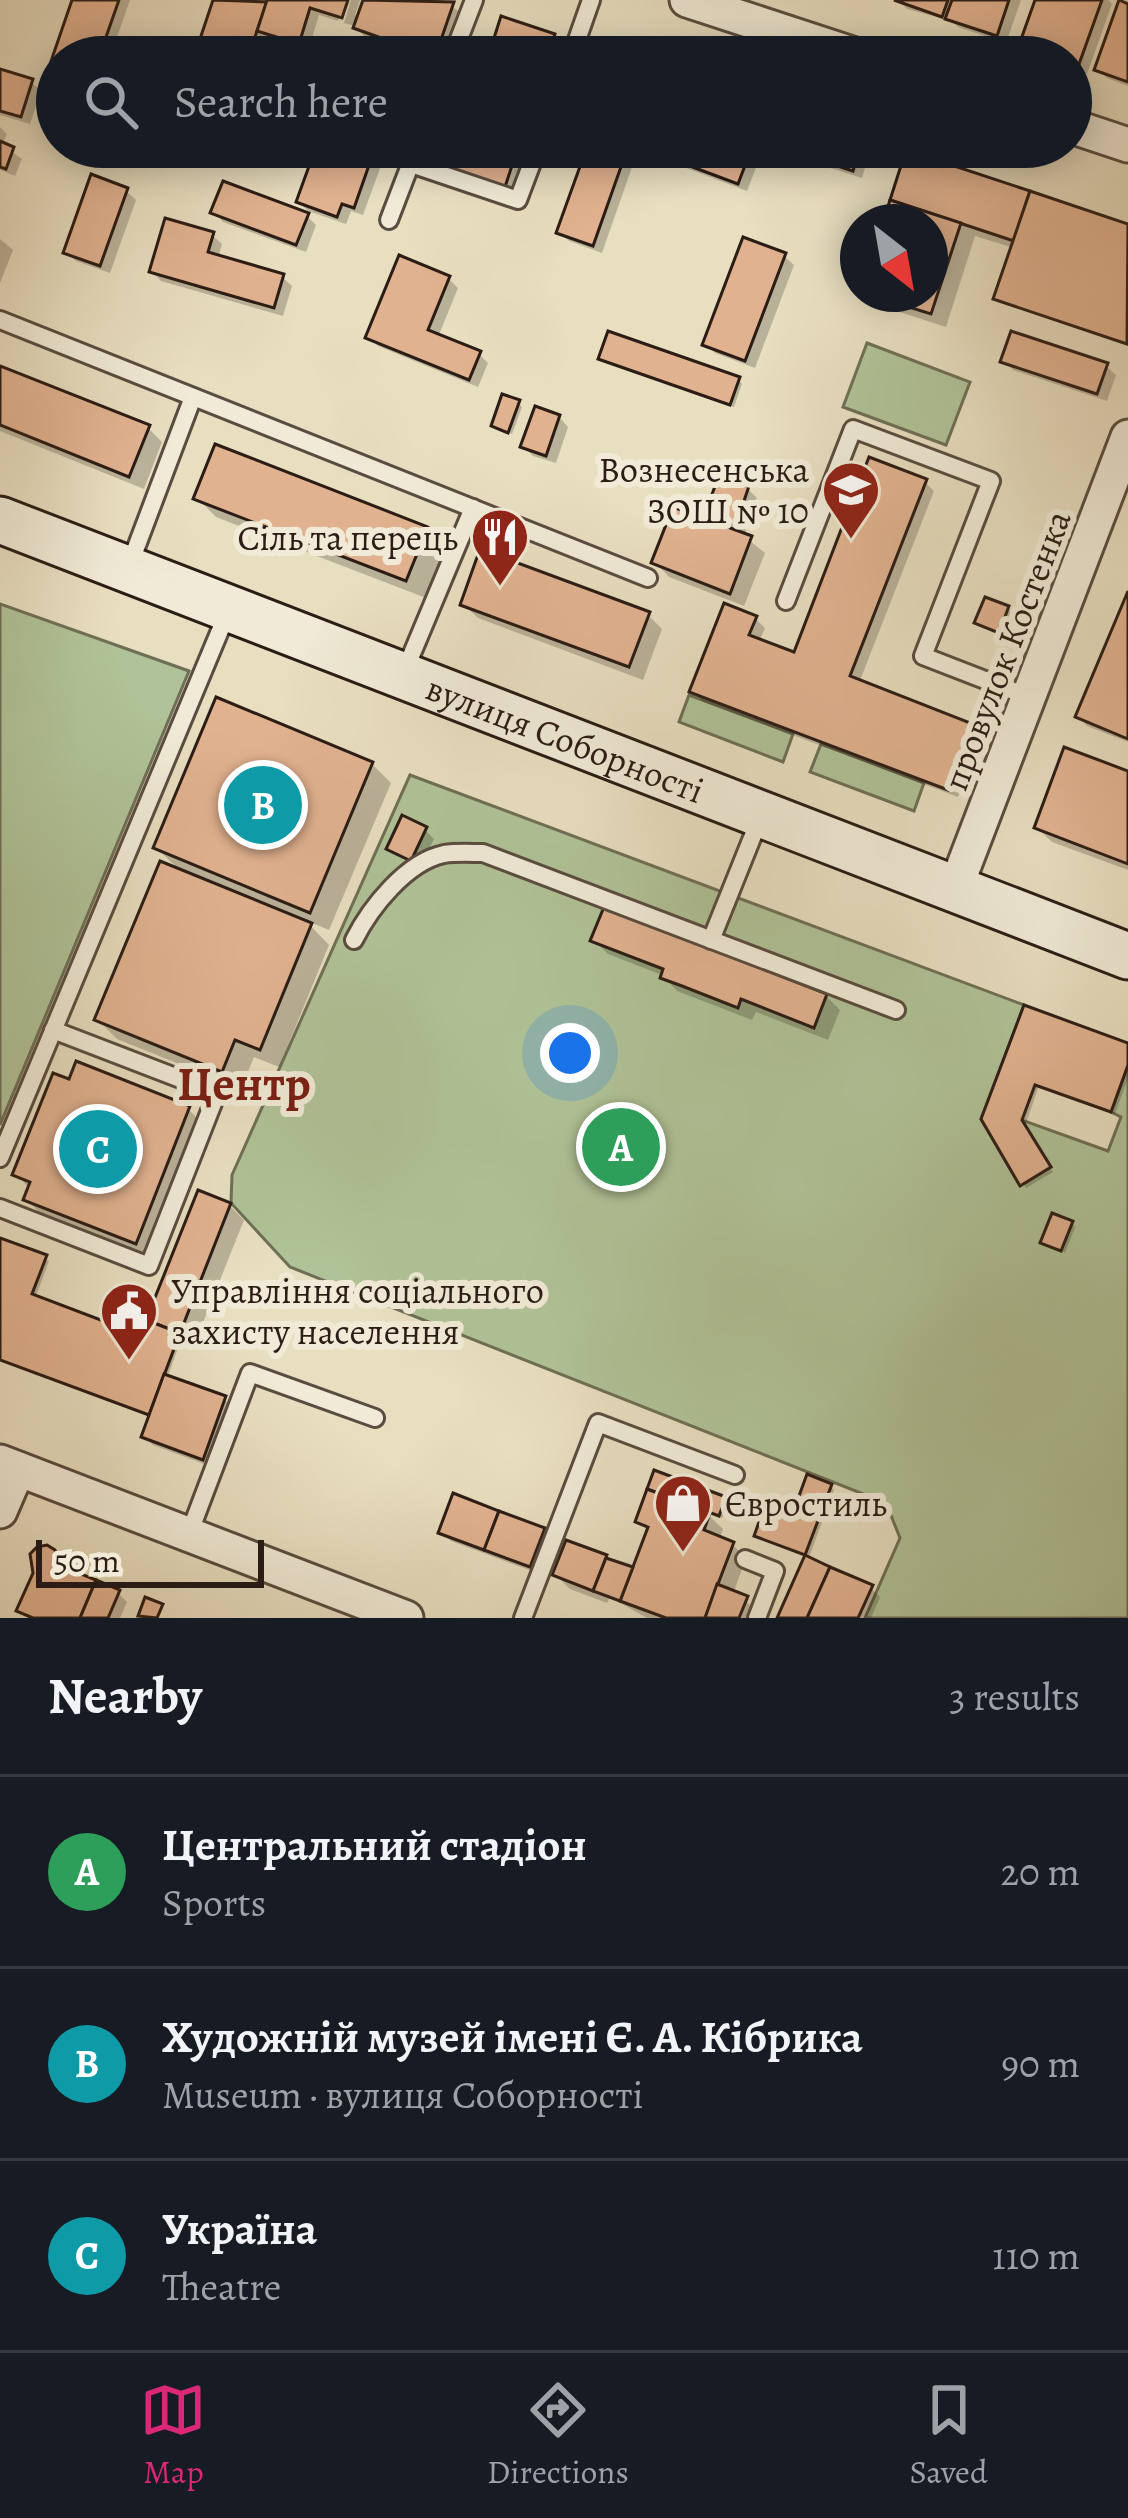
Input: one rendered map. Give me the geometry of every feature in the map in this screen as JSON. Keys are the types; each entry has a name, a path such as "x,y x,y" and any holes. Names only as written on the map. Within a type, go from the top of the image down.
{"main road":[{"name":"вулиця Соборності","path":"0,520 1128,956"}],"street":[{"path":"687,0 796,36"},
{"path":"1092,133 1128,145"},
{"name":"провулок Костенка","path":"955,889 1128,437"},
{"path":"0,1510 9,1466 387,1614"}],"lane":[{"path":"460,36 474,0"},
{"path":"579,36 592,0"},
{"path":"389,220 409,168"},
{"path":"442,168 518,200 530,168"},
{"path":"0,320 648,578"},
{"path":"128,569 193,397"},
{"path":"786,601 853,429 991,481 923,656 1029,697"},
{"path":"402,676 473,508"},
{"path":"0,1158 229,608"},
{"path":"711,940 762,814"},
{"path":"354,940 368,912 398,881 441,854 483,853 896,1010"},
{"path":"0,1208 149,1266 217,1093 53,1030"},
{"path":"189,1534 250,1373 375,1418"},
{"path":"523,1618 598,1423 735,1474"},
{"path":"745,1559 775,1570 757,1618"}],"green space":[{"path":"867,343 970,382 946,445 843,407"},
{"path":"0,604 189,671 0,1125"},
{"path":"689,695 793,734 783,762 679,722"},
{"path":"821,744 924,783 914,811 810,772"},
{"path":"410,775 1024,1005 981,1119 1020,1186 1051,1167 1022,1120 1108,1151 1121,1117 1111,1112 1128,1065 1128,1618 865,1618 900,1538 886,1503 290,1267 231,1203 232,1175"}],"building":[{"path":"72,0 119,0 106,36 60,36"},
{"path":"213,0 267,2 255,36 201,36"},
{"path":"267,0 348,0 342,18 310,8 301,36 257,31"},
{"path":"363,0 454,2 442,36 376,36 353,28"},
{"path":"894,0 948,0 942,17"},
{"path":"952,0 1009,0 997,36 945,19"},
{"path":"1035,0 1102,0 1089,36 1022,36"},
{"path":"1119,0 1128,4 1128,82 1094,70"},
{"path":"501,16 555,34 554,36 495,36"},
{"path":"0,69 33,79 21,117 0,111"},
{"path":"0,141 14,147 6,169 0,167"},
{"path":"308,168 368,168 354,208 342,204 337,217 296,202"},
{"path":"452,168 511,168 504,190 451,172"},
{"path":"579,168 621,168 593,246 556,233"},
{"path":"695,168 744,168 738,184"},
{"path":"900,168 960,168 1030,191 1014,241 948,219 948,204 890,200"},
{"path":"91,174 128,188 100,266 63,253"},
{"path":"223,181 309,213 296,245 210,213"},
{"path":"1030,191 1128,224 1127,344 993,299"},
{"path":"165,218 214,232 208,252 284,274 274,308 149,272"},
{"path":"948,219 961,223 948,262"},
{"path":"743,237 786,253 745,361 702,345"},
{"path":"399,255 450,276 428,330 481,351 469,380 365,338"},
{"path":"608,331 740,377 730,405 598,359"},
{"path":"1011,331 1108,363 1097,394 1000,362"},
{"path":"0,366 150,425 129,477 0,425"},
{"path":"502,394 520,400 508,433 491,426"},
{"path":"535,406 560,415 546,456 520,447"},
{"path":"215,444 428,527 406,581 193,499"},
{"path":"869,457 927,479 850,676 973,724 948,790 689,692 724,603 757,616 749,635 794,652"},
{"path":"719,475 749,486 736,525 705,514"},
{"path":"673,507 752,536 730,594 651,563"},
{"path":"480,549 650,612 629,667 460,605"},
{"path":"1128,591 1128,739 1075,717"},
{"path":"985,597 1009,606 999,633 974,623"},
{"path":"216,697 373,762 310,913 153,848"},
{"path":"1064,747 1128,771 1128,864 1034,828"},
{"path":"402,815 427,827 411,861 386,849"},
{"path":"160,861 312,923 260,1050 235,1040 222,1072 94,1020"},
{"path":"604,907 827,994 814,1028 741,999 738,1008 660,978 663,969 590,941"},
{"path":"1024,1005 1128,1043 1128,1065 1111,1112 1035,1085 1022,1120 1051,1167 1020,1186 981,1119"},
{"path":"76,1061 190,1106 136,1244 23,1200 30,1182 12,1175 53,1073 69,1079"},
{"path":"198,1190 231,1203 180,1333 146,1320"},
{"path":"1052,1213 1073,1221 1061,1251 1040,1243"},
{"path":"0,1238 47,1255 32,1294 106,1322 112,1307 180,1333 149,1415 0,1360"},
{"path":"164,1374 226,1396 203,1460 141,1437"},
{"path":"654,1470 726,1497 719,1516 647,1489"},
{"path":"807,1474 832,1484 805,1555 754,1536 768,1497 795,1507"},
{"name":"Євростиль","path":"647,1489 710,1513 704,1530 734,1542 705,1618 666,1618 620,1601 648,1527 635,1522"},
{"path":"453,1493 499,1511 484,1550 438,1533"},
{"path":"499,1511 545,1528 530,1567 484,1550"},
{"path":"566,1540 607,1555 593,1591 552,1575"},
{"path":"47,1545 55,1550 59,1565 96,1580 80,1618 33,1618 16,1611 33,1573 30,1554"},
{"path":"805,1555 830,1567 807,1618 777,1618"},
{"path":"606,1558 633,1567 620,1601 593,1591"},
{"path":"830,1567 873,1585 858,1618 807,1618"},
{"path":"96,1580 120,1590 108,1618 80,1618"},
{"path":"717,1584 748,1596 739,1618 705,1618"},
{"path":"145,1597 163,1604 157,1618 138,1616"}],"place":[{"name":"Вознесенська ЗОШ № 10","path":"851,541"},
{"name":"Сіль та перець","path":"500,588"},
{"name":"Художній музей імені Є. А. Кібрика","path":"263,805"},
{"name":"Центральний стадіон","path":"621,1147"},
{"name":"Україна","path":"98,1149"},
{"name":"Управління соціального захисту населення","path":"129,1362"},
{"name":"Євростиль","path":"683,1554"}],"district":[{"name":"Центр","path":"244,1083"}]}
